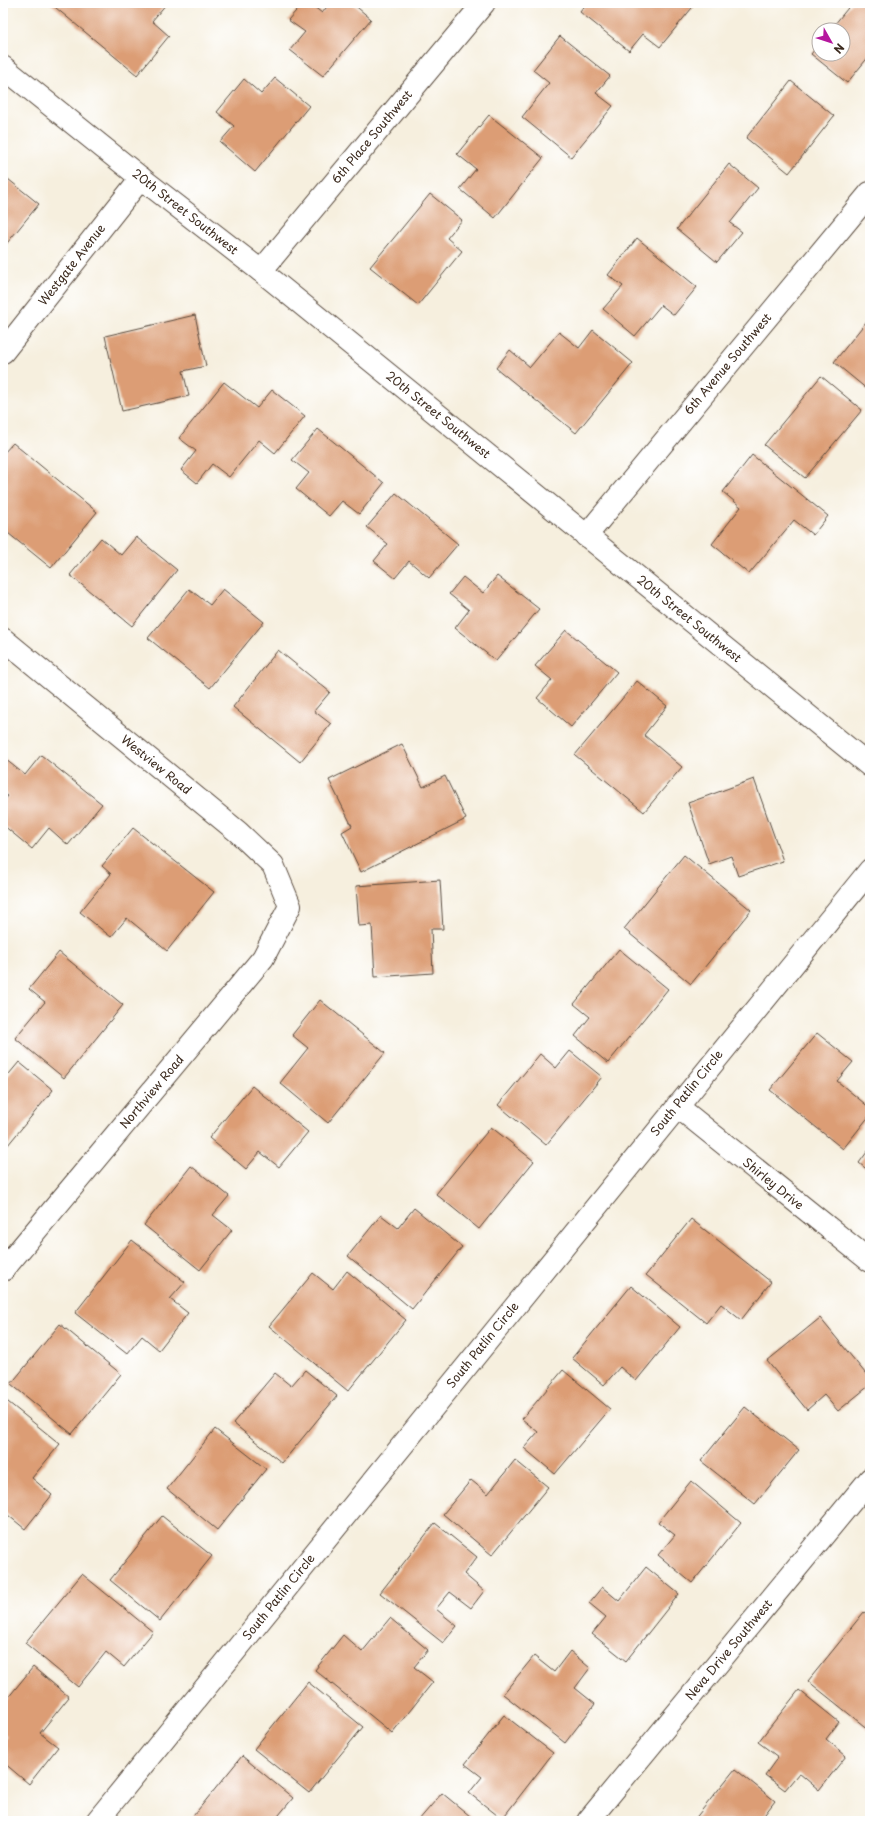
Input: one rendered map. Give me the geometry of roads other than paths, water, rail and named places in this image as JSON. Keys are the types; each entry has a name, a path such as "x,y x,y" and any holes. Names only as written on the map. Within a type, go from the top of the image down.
{"street":[{"name":"6th Place Southwest","path":"261,271 484,3"},
{"name":"20th Street Southwest","path":"3,67 141,178 261,271 870,766"},
{"name":"Westgate Avenue","path":"3,352 141,178"},
{"name":"6th Avenue Southwest","path":"586,536 870,193"},
{"name":"Westview Road","path":"3,639 238,832 273,865 290,906"},
{"name":"South Patlin Circle","path":"97,1821 870,870"},
{"name":"Northview Road","path":"3,1270 263,958 290,906"},
{"name":"Shirley Drive","path":"677,1106 870,1261"},
{"name":"Neva Drive Southwest","path":"588,1821 870,1479"}]}
